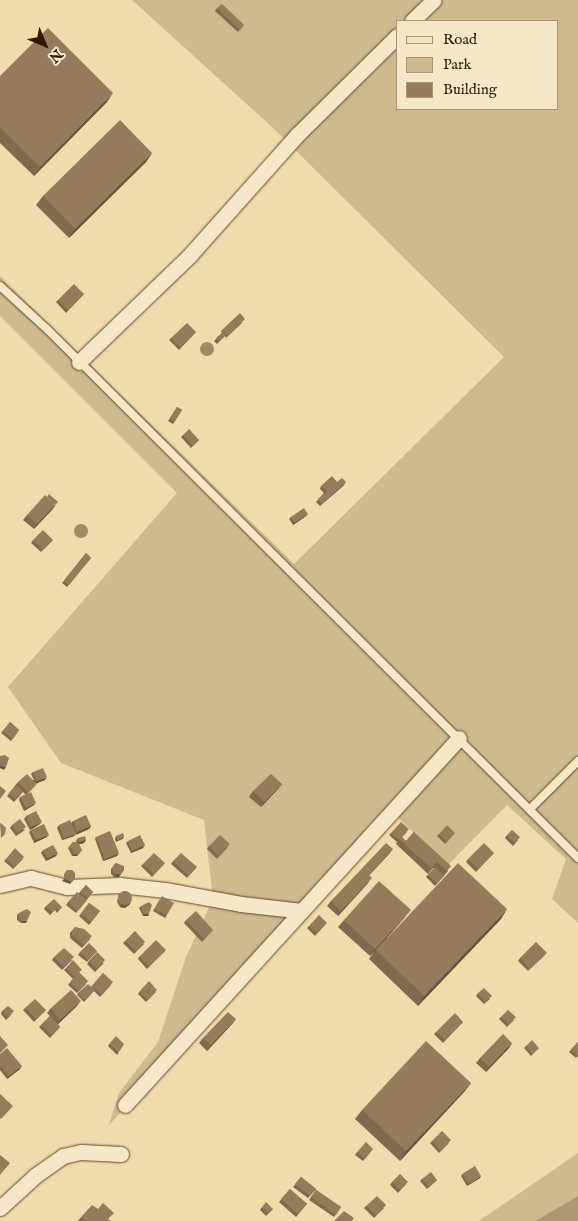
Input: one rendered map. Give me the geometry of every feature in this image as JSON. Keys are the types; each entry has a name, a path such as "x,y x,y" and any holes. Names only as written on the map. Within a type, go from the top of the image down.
{"street":[{"path":"413,20 434,0"},
{"path":"79,362 190,255 297,135 396,37"},
{"path":"125,1105 459,738"},
{"path":"0,886 32,878 68,887 120,885 165,890 241,904 302,911"},
{"path":"0,1208 36,1175 63,1156 81,1152 121,1154"}],"lane":[{"path":"0,286 459,738 578,858"},
{"path":"530,809 578,761"}],"green space":[{"path":"132,0 578,0 578,923 552,899 566,859 507,805 448,865 393,813 109,1125 119,1093 158,1042 186,957 213,899 204,820 61,763 8,687 177,493 0,316 0,276 294,564 504,357 271,126"},
{"path":"578,1153 578,1196 535,1221 479,1221"}],"shaded area":[{"path":"578,1196 578,1221 535,1221"}],"building":[{"path":"222,4 244,25 240,30 217,8"},
{"path":"48,28 113,93 40,167 0,127 0,76"},
{"path":"120,120 152,153 75,229 43,196"},
{"path":"74,284 84,294 68,310 58,300"},
{"path":"240,313 245,319 228,336 222,330"},
{"path":"187,323 196,332 180,347 171,338"},
{"path":"223,332 225,335 219,341 216,338"},
{"path":"177,407 182,410 175,421 170,419"},
{"path":"189,429 199,440 193,446 183,435"},
{"path":"332,476 337,482 342,478 346,482 322,504 318,499 327,491 321,486"},
{"path":"49,494 58,502 55,505 47,497"},
{"path":"45,495 55,505 37,524 27,515"},
{"path":"304,508 308,514 295,522 291,517"},
{"path":"43,530 53,540 43,550 33,540"},
{"path":"86,553 91,558 69,585 64,581"},
{"path":"10,722 19,730 13,739 3,731"},
{"path":"5,755 9,758 6,767 0,765 0,756"},
{"path":"43,768 47,777 37,781 33,772"},
{"path":"27,774 37,784 28,792 18,782"},
{"path":"271,774 282,784 264,802 253,791"},
{"path":"16,785 23,791 15,799 9,793"},
{"path":"0,786 6,791 0,799"},
{"path":"31,792 36,803 26,808 20,797"},
{"path":"36,811 42,822 31,827 26,816"},
{"path":"86,815 91,826 77,832 73,821"},
{"path":"20,819 26,827 18,833 12,825"},
{"path":"70,820 76,834 64,838 59,825"},
{"path":"401,822 409,829 399,840 391,833"},
{"path":"0,823 6,828 5,834 1,838"},
{"path":"44,824 49,835 36,840 31,830"},
{"path":"447,825 455,833 447,842 439,834"},
{"path":"512,830 520,837 515,843 507,835"},
{"path":"110,831 119,853 105,859 96,837"},
{"path":"414,832 451,866 447,871 437,862 431,868 399,839 401,837 406,841"},
{"path":"123,833 124,836 118,840 116,836"},
{"path":"140,835 145,845 132,851 128,841"},
{"path":"220,835 230,844 219,856 209,846"},
{"path":"85,836 86,840 79,842 78,838"},
{"path":"73,842 78,842 82,850 79,854 74,854 70,846"},
{"path":"386,843 393,849 369,875 372,878 341,911 331,901"},
{"path":"484,843 494,853 478,869 468,859"},
{"path":"53,845 58,853 48,858 43,850"},
{"path":"15,848 24,857 15,867 6,859"},
{"path":"154,853 165,863 154,874 143,864"},
{"path":"181,853 197,867 189,876 173,861"},
{"path":"116,863 124,866 121,874 116,874 113,871 113,866"},
{"path":"458,863 507,909 424,996 376,950"},
{"path":"435,867 444,876 437,883 428,875"},
{"path":"67,870 72,870 75,873 75,878 72,882 64,879 64,874"},
{"path":"379,881 411,910 375,949 344,920"},
{"path":"86,885 93,892 88,898 80,892"},
{"path":"125,891 130,893 132,898 130,903 125,905 120,903 118,898 120,893"},
{"path":"77,892 87,900 78,911 68,902"},
{"path":"162,896 174,903 167,915 155,909"},
{"path":"54,899 62,907 52,912 46,906"},
{"path":"149,902 152,905 149,914 144,914 141,906"},
{"path":"89,903 100,911 91,922 81,914"},
{"path":"27,909 31,912 27,921 23,921 19,918 19,913"},
{"path":"196,911 213,930 204,939 186,920"},
{"path":"319,915 327,923 317,933 309,926"},
{"path":"75,927 84,929 92,936 84,945 72,935"},
{"path":"135,931 145,942 136,951 125,941"},
{"path":"156,940 166,950 149,966 139,957"},
{"path":"536,942 547,953 530,969 520,958"},
{"path":"89,943 97,951 88,960 80,952"},
{"path":"64,948 74,957 64,967 54,957"},
{"path":"97,952 105,960 97,969 89,961"},
{"path":"73,960 82,970 79,972 88,981 79,991 70,982 75,977 66,968"},
{"path":"103,973 113,982 102,995 92,986"},
{"path":"149,981 157,990 148,1000 139,992"},
{"path":"88,984 95,990 85,1000 78,993"},
{"path":"484,988 492,996 485,1002 478,993"},
{"path":"71,990 81,1001 60,1020 51,1008"},
{"path":"35,999 46,1010 36,1019 25,1008"},
{"path":"8,1006 14,1011 8,1017 2,1011"},
{"path":"508,1010 516,1017 509,1025 501,1017"},
{"path":"228,1012 236,1019 211,1045 203,1038"},
{"path":"455,1013 463,1022 445,1040 436,1032"},
{"path":"50,1016 60,1027 52,1035 41,1025"},
{"path":"503,1034 512,1043 489,1067 480,1058"},
{"path":"0,1036 8,1045 0,1053"},
{"path":"116,1036 124,1044 119,1052 110,1043"},
{"path":"532,1040 539,1048 532,1054 526,1046"},
{"path":"426,1041 471,1083 406,1151 362,1110"},
{"path":"578,1042 578,1056 571,1049"},
{"path":"7,1048 22,1066 9,1076 0,1065 0,1054"},
{"path":"0,1094 13,1106 1,1119 0,1118"},
{"path":"442,1131 451,1140 441,1151 432,1141"},
{"path":"366,1142 373,1149 365,1159 357,1152"},
{"path":"0,1155 10,1163 0,1175"},
{"path":"475,1166 481,1176 469,1184 462,1174"},
{"path":"431,1172 437,1180 429,1187 422,1179"},
{"path":"400,1174 408,1182 400,1190 392,1182"},
{"path":"301,1177 316,1189 310,1196 295,1184"},
{"path":"290,1189 307,1204 298,1214 281,1199"},
{"path":"316,1190 341,1207 336,1215 311,1197"},
{"path":"377,1196 386,1205 376,1215 366,1206"},
{"path":"266,1202 273,1209 268,1214 262,1207"},
{"path":"103,1203 114,1213 108,1219 111,1221 86,1221 81,1217 92,1205 98,1209"},
{"path":"344,1211 354,1218 352,1221 334,1221"}]}
